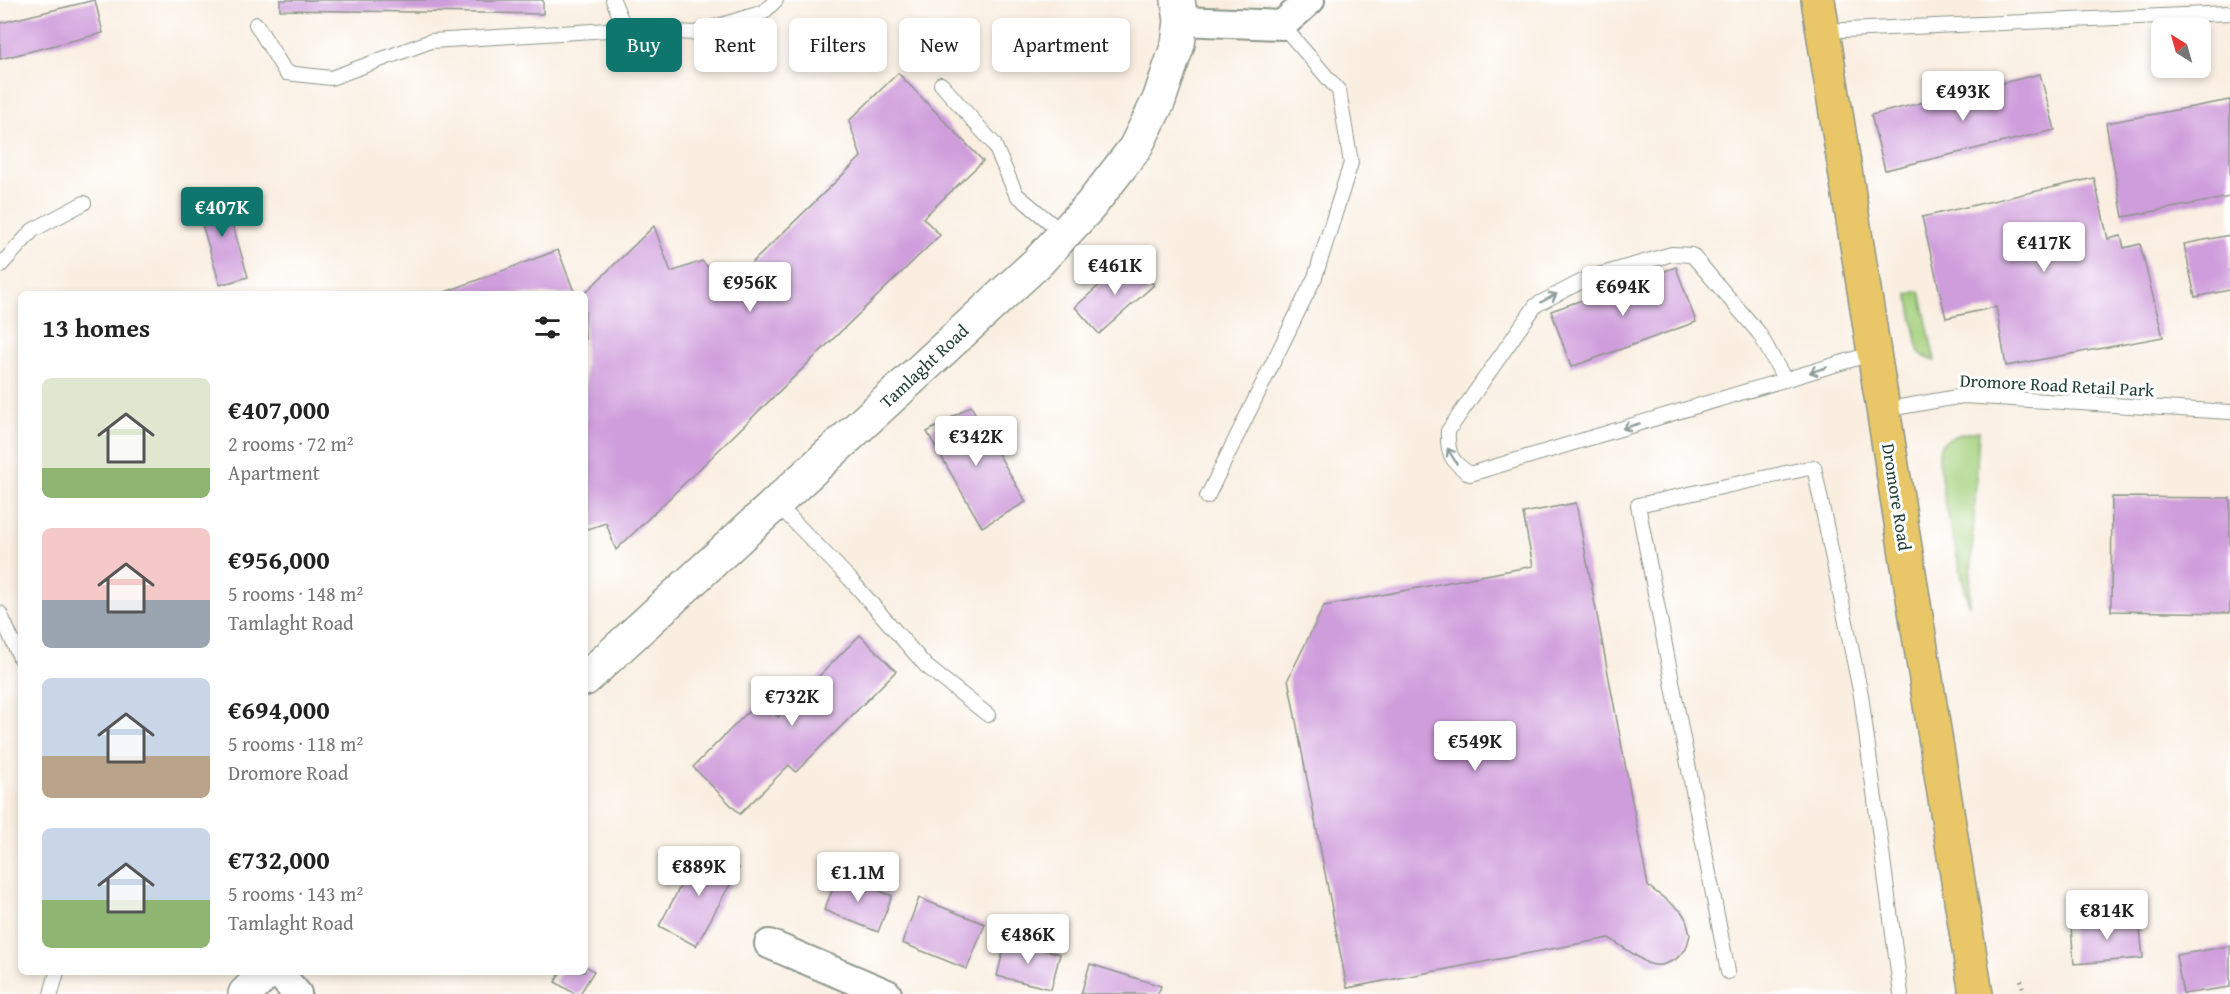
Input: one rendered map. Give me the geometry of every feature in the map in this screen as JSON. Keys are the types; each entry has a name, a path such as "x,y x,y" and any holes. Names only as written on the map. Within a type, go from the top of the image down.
{"highway":[{"name":"Dromore Road","path":"1821,16 1976,994"}],"street":[{"path":"1180,10 1282,25 1310,0"},
{"name":"Tamlaght Road","path":"588,676 1065,235 1135,148 1159,100 1178,44 1180,10"},
{"path":"768,944 887,994"},
{"path":"245,994 264,975"},
{"path":"281,975 297,994"}],"lane":[{"path":"613,0 620,18"},
{"path":"682,32 695,33 764,12 776,0"},
{"path":"1821,16 2230,13"},
{"path":"256,24 286,73 331,78 431,41 606,30"},
{"path":"1207,497 1315,276 1351,163 1340,91 1282,25"},
{"path":"941,84 994,144 1016,195 1065,235"},
{"path":"0,266 33,230 84,203"},
{"path":"1785,380 1759,333 1692,255 1671,254 1588,278 1536,305 1448,431 1447,450 1460,468 1470,474 1785,380 1874,353"},
{"name":"Dromore Road Retail Park","path":"1883,410 1963,396 2230,412"},
{"path":"1728,972 1638,505 1814,467 1861,695 1901,994"},
{"path":"776,503 850,579 926,666 988,715"},
{"path":"0,613 18,653"},
{"path":"51,994 56,975"}],"path":[{"path":"2021,980 2024,994"}],"green space":[{"path":"1920,291 1935,361 1919,352 1908,294"},
{"path":"1979,431 1969,606 1944,496 1939,455 1941,445 1948,439"}],"building":[{"path":"95,0 103,33 0,59 0,23"},
{"path":"280,0 543,0 543,14 280,10"},
{"path":"898,73 983,161 923,218 940,235 616,550 606,523 588,529 587,291 654,226 671,272 702,261 727,287 861,157 849,121"},
{"path":"2040,74 2055,130 1885,170 1871,115"},
{"path":"2230,100 2230,197 2123,217 2106,123"},
{"path":"2094,178 2108,239 2121,236 2124,248 2140,244 2163,337 2006,366 1996,307 1946,318 1922,217"},
{"path":"223,192 248,277 220,285 195,200"},
{"path":"2230,235 2230,290 2195,297 2184,244"},
{"path":"558,250 574,291 448,291"},
{"path":"1130,258 1154,285 1099,334 1075,307"},
{"path":"1676,267 1696,322 1571,367 1551,311"},
{"path":"971,406 1026,502 982,527 927,432"},
{"path":"2112,497 2230,498 2230,613 2111,611"},
{"path":"1576,503 1648,886 1681,911 1686,919 1690,935 1686,949 1675,960 1662,965 1654,965 1647,963 1609,938 1347,988 1288,679 1324,606 1533,566 1523,513"},
{"path":"860,635 896,671 796,772 789,765 740,814 693,767 760,700 778,717"},
{"path":"701,848 739,868 696,946 659,926"},
{"path":"839,874 892,896 878,932 824,910"},
{"path":"919,898 985,924 967,969 902,943"},
{"path":"2126,913 2127,921 2139,920 2143,958 2074,964 2071,927 2105,923 2104,915"},
{"path":"1006,940 1060,954 1051,989 997,976"},
{"path":"2230,946 2230,987 2183,994 2176,955"},
{"path":"1090,964 1161,986 1158,994 1081,994"},
{"path":"588,968 594,971 580,994 575,994 555,982 559,975 588,975"}]}
